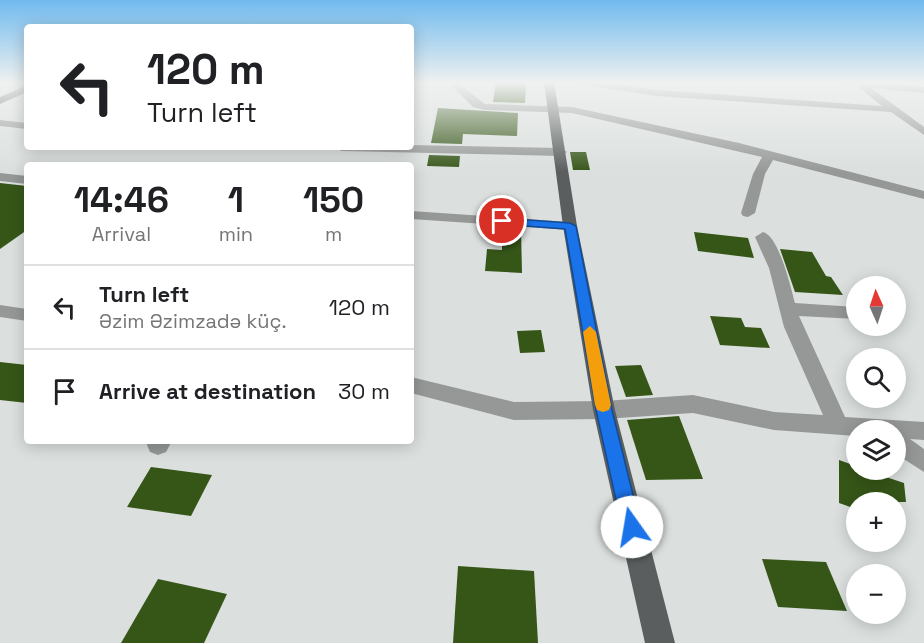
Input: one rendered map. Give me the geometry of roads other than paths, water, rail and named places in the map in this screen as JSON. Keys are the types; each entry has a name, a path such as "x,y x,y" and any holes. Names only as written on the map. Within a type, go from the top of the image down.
{"main road":[{"path":"554,112 570,226 604,410 660,643"}],"street":[{"path":"585,112 739,147 924,195"},
{"path":"896,112 916,124 924,132"},
{"path":"0,123 24,126"},
{"path":"414,149 561,152"},
{"path":"748,213 759,174 769,156"},
{"path":"0,177 24,180"},
{"path":"414,214 570,226"},
{"path":"763,237 777,268 793,327 838,425"},
{"path":"787,309 846,312"},
{"path":"0,310 24,314"},
{"path":"414,386 514,411 604,410 693,404 774,421 846,426"},
{"path":"906,430 924,431"},
{"path":"906,449 924,462"}]}
